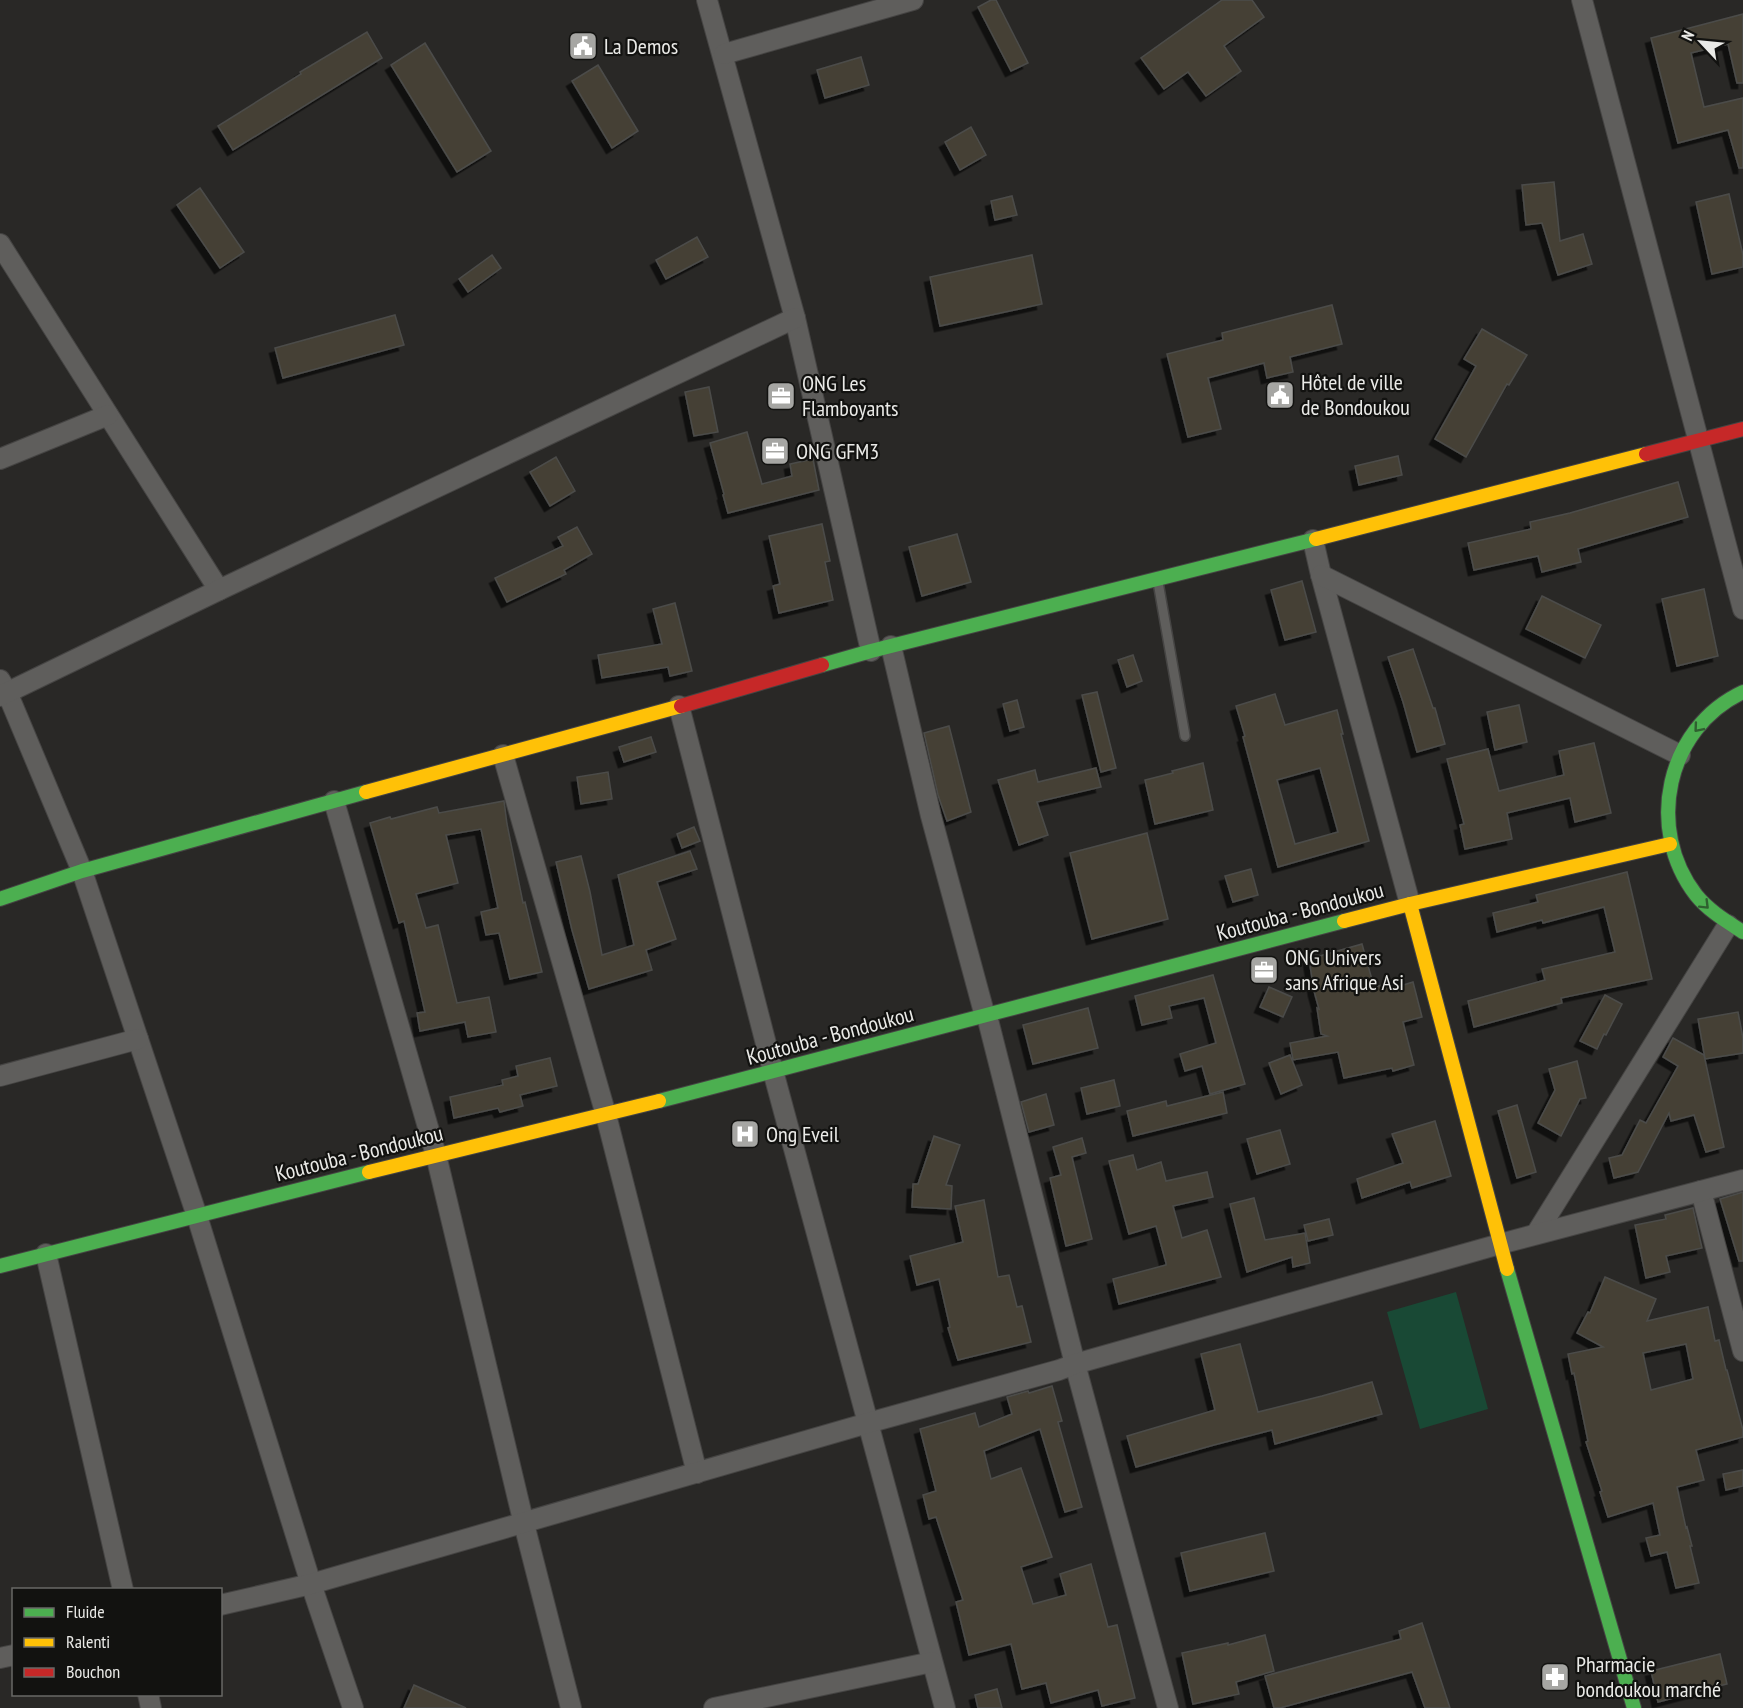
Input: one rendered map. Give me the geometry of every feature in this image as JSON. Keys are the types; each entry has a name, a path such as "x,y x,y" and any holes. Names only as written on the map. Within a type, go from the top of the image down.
{"main road":[{"path":"0,899 82,871 871,651 1743,429"},
{"path":"1736,928 1708,909 1691,890 1678,868 1670,844 1667,799 1680,755 1694,731 1714,711 1743,692"},
{"name":"Koutouba - Bondoukou","path":"0,1266 436,1155 606,1115 1410,904 1670,844"},
{"path":"1410,904 1500,1244 1634,1708"}],"street":[{"path":"708,0 795,318 871,651"},
{"path":"724,54 913,0"},
{"path":"1582,0 1743,609"},
{"path":"0,244 219,590"},
{"path":"353,1708 311,1584 197,1216 82,871 2,689 219,590 795,318"},
{"path":"0,459 108,415"},
{"path":"1312,540 1410,904"},
{"path":"1321,575 1680,755"},
{"path":"891,646 932,816 1167,1708"},
{"path":"679,706 773,1071 945,1708"},
{"path":"503,755 606,1115 697,1473"},
{"path":"334,801 436,1155 571,1708"},
{"path":"1536,1234 1736,928"},
{"path":"0,1076 138,1039"},
{"path":"222,1605 311,1584 1500,1244 1743,1180"},
{"path":"1701,1191 1743,1351"},
{"path":"46,1254 123,1588"},
{"path":"714,1708 932,1662"}],"lane":[{"path":"1157,579 1185,736"}],"green space":[{"path":"1456,1292 1488,1409 1420,1429 1387,1312"}],"building":[{"path":"991,0 996,0 1028,63 1011,71 978,7"},
{"path":"1222,0 1252,0 1264,17 1224,46 1241,71 1206,96 1188,72 1164,89 1141,58"},
{"path":"1743,14 1743,83 1737,83 1728,44 1691,53 1704,107 1743,98 1743,168 1739,168 1728,130 1678,143 1651,38"},
{"path":"367,32 382,58 233,150 218,126 301,74 300,72"},
{"path":"425,43 491,151 457,172 391,65"},
{"path":"861,57 869,85 825,98 817,70"},
{"path":"598,65 638,131 612,148 572,81"},
{"path":"971,127 986,155 960,170 945,142"},
{"path":"1554,182 1560,241 1583,234 1592,264 1558,275 1542,223 1526,225 1522,185"},
{"path":"200,188 244,252 220,268 177,205"},
{"path":"1729,194 1743,255 1743,267 1712,274 1696,202"},
{"path":"1012,196 1017,215 995,220 991,201"},
{"path":"697,237 708,257 666,279 656,260"},
{"path":"492,255 501,268 468,292 459,279"},
{"path":"1032,255 1042,304 940,326 930,277"},
{"path":"1332,305 1342,344 1290,357 1293,372 1267,378 1264,363 1208,378 1221,429 1188,437 1167,354 1223,340 1222,333"},
{"path":"395,315 404,345 283,378 275,348"},
{"path":"1482,329 1527,355 1509,385 1507,384 1466,457 1435,439 1476,366 1464,359"},
{"path":"709,387 718,432 694,436 685,392"},
{"path":"747,432 762,484 792,476 790,464 813,459 819,490 728,513 710,443"},
{"path":"1398,456 1402,475 1359,485 1355,466"},
{"path":"556,457 575,491 550,506 530,472"},
{"path":"1678,482 1688,517 1578,549 1581,562 1542,572 1538,556 1474,570 1468,543 1531,529 1530,522"},
{"path":"822,524 830,561 825,562 833,600 779,613 773,586 780,584 769,536"},
{"path":"577,527 592,554 564,570 566,574 507,602 495,578 563,546 558,537"},
{"path":"957,534 971,582 922,596 909,547"},
{"path":"1302,581 1316,632 1285,640 1271,590"},
{"path":"1704,589 1718,656 1677,666 1662,599"},
{"path":"1542,596 1601,625 1585,658 1526,629"},
{"path":"675,603 692,671 670,676 668,667 602,678 598,655 662,644 653,609"},
{"path":"1413,649 1433,708 1435,708 1445,744 1417,752 1388,657"},
{"path":"1133,655 1142,681 1127,687 1118,660"},
{"path":"1097,692 1116,768 1101,772 1082,695"},
{"path":"1275,694 1285,725 1337,710 1343,734 1341,734 1369,841 1278,867 1236,706","holes":["1320,768 1338,832 1295,844 1277,780"]},
{"path":"1017,700 1024,727 1010,731 1003,704"},
{"path":"1519,705 1527,742 1495,750 1487,712"},
{"path":"949,726 971,812 947,821 938,795 924,733"},
{"path":"651,737 656,752 624,762 619,747"},
{"path":"1594,743 1611,813 1575,822 1570,798 1507,813 1512,839 1465,849 1460,825 1464,824 1447,759 1488,749 1499,791 1564,775 1559,751"},
{"path":"1203,763 1213,810 1155,824 1145,780"},
{"path":"1096,768 1101,787 1037,802 1048,835 1019,845 998,780 1035,770 1038,782"},
{"path":"608,772 612,799 581,804 577,777"},
{"path":"504,801 523,903 525,902 542,972 510,979 499,933 486,935 481,912 498,908 481,829 446,835 458,883 416,894 426,928 438,925 457,1003 489,997 496,1032 468,1037 465,1022 420,1031 417,1013 425,1012 404,921 399,923 370,823 437,807 439,813"},
{"path":"694,827 700,841 682,848 677,834"},
{"path":"1147,833 1168,919 1092,939 1070,853"},
{"path":"690,851 697,869 657,882 676,939 646,950 652,970 589,989 556,862 581,856 602,955 634,945 618,875"},
{"path":"1251,869 1258,895 1233,902 1225,876"},
{"path":"1627,872 1652,979 1561,998 1562,1003 1474,1027 1468,1001 1545,980 1542,969 1615,952 1604,907 1497,932 1493,913 1538,902 1536,895"},
{"path":"1362,944 1374,987 1396,982 1397,987 1413,982 1422,1017 1403,1022 1414,1065 1393,1071 1392,1068 1344,1078 1338,1052 1293,1060 1290,1043 1327,1036 1321,1034 1317,1008 1319,1009 1309,959"},
{"path":"1213,975 1245,1084 1210,1094 1202,1066 1185,1071 1180,1054 1216,1043 1204,998 1169,1006 1172,1018 1142,1025 1135,996"},
{"path":"1269,987 1292,997 1283,1017 1260,1007"},
{"path":"1605,995 1622,1004 1597,1049 1580,1041"},
{"path":"1088,1008 1098,1048 1033,1064 1023,1025"},
{"path":"1738,1012 1743,1038 1743,1053 1705,1059 1698,1019"},
{"path":"1673,1038 1704,1055 1724,1147 1706,1152 1694,1115 1671,1121 1669,1113 1638,1172 1614,1178 1609,1158 1622,1155 1640,1120 1646,1123 1678,1066 1663,1057"},
{"path":"1290,1055 1302,1085 1281,1094 1269,1063"},
{"path":"550,1058 557,1086 520,1095 523,1106 500,1112 498,1108 454,1118 450,1097 503,1085 502,1080 518,1076 516,1066"},
{"path":"1577,1061 1586,1098 1580,1099 1561,1136 1538,1123 1555,1090 1549,1069"},
{"path":"1114,1080 1120,1106 1087,1114 1081,1088"},
{"path":"1223,1092 1227,1113 1133,1136 1127,1111 1166,1101 1167,1106"},
{"path":"1046,1094 1054,1125 1029,1132 1021,1102"},
{"path":"1517,1105 1536,1172 1517,1178 1498,1111"},
{"path":"1435,1121 1451,1176 1412,1188 1410,1182 1362,1198 1357,1179 1403,1163 1392,1134"},
{"path":"1280,1130 1290,1164 1257,1174 1247,1139"},
{"path":"934,1136 960,1145 946,1185 952,1186 951,1209 912,1207 913,1184 918,1184"},
{"path":"1082,1138 1086,1153 1072,1157 1092,1239 1066,1246 1050,1178 1061,1175 1053,1147"},
{"path":"1133,1155 1137,1170 1161,1162 1166,1181 1207,1172 1213,1197 1173,1206 1182,1238 1207,1230 1221,1277 1119,1304 1113,1279 1166,1265 1156,1226 1129,1234 1109,1161"},
{"path":"1743,1192 1743,1261 1739,1261 1720,1199"},
{"path":"1254,1198 1265,1240 1305,1233 1310,1263 1293,1267 1292,1257 1247,1272 1230,1204"},
{"path":"984,1200 998,1277 1009,1275 1017,1307 1022,1306 1031,1342 958,1360 948,1328 950,1327 939,1279 917,1285 910,1256 963,1242 955,1206"},
{"path":"1693,1208 1702,1248 1666,1256 1670,1272 1646,1278 1635,1225 1666,1219 1665,1215"},
{"path":"1329,1219 1333,1235 1308,1241 1304,1225"},
{"path":"1605,1277 1656,1299 1647,1321 1708,1307 1715,1341 1719,1340 1743,1437 1696,1450 1704,1480 1677,1487 1699,1583 1676,1588 1667,1552 1651,1556 1646,1538 1660,1535 1653,1503 1608,1517 1586,1442 1588,1441 1568,1354 1603,1347 1577,1333 1588,1312 1590,1313","holes":["1686,1344 1693,1379 1651,1390 1643,1353"]},
{"path":"1240,1344 1258,1412 1372,1382 1382,1414 1275,1444 1272,1430 1136,1467 1127,1436 1215,1410 1201,1354"},
{"path":"1052,1386 1062,1421 1058,1422 1082,1507 1065,1512 1040,1429 984,1451 991,1479 1021,1468 1052,1557 1021,1567 1033,1604 1066,1595 1060,1574 1091,1564 1108,1627 1117,1625 1135,1698 1102,1706 1098,1690 1051,1703 1046,1683 1022,1689 1011,1644 969,1655 956,1602 963,1600 936,1517 929,1519 923,1495 936,1491 920,1429 975,1413 979,1427 1012,1414 1007,1397"},
{"path":"1743,1470 1743,1486 1726,1490 1723,1474"},
{"path":"1265,1533 1274,1571 1190,1591 1181,1553"},
{"path":"1422,1623 1450,1708 1425,1708 1412,1672 1274,1708 1265,1676 1401,1639 1399,1631"},
{"path":"1265,1635 1274,1671 1236,1682 1239,1694 1193,1704 1182,1653 1228,1643 1228,1645"},
{"path":"1720,1654 1727,1684 1658,1702 1651,1671"},
{"path":"414,1685 466,1708 404,1708"},
{"path":"997,1689 1002,1708 978,1708 975,1695"}],"traffic: fast":[{"path":"822,665 1316,539"},
{"path":"1743,692 1717,708 1696,730 1681,755 1672,782 1668,811 1671,840 1680,869 1696,895 1712,911 1743,932"},
{"path":"0,899 82,871 366,792"},
{"path":"659,1101 1344,921"},
{"path":"0,1266 369,1172"},
{"path":"1507,1269 1634,1708"}],"traffic: slow":[{"path":"1316,539 1646,454"},
{"path":"366,792 681,706"},
{"path":"1344,921 1670,844"},
{"path":"1410,904 1507,1269"},
{"path":"369,1172 659,1101"}],"traffic: jam":[{"path":"1646,454 1743,429"},
{"path":"681,706 822,665"}],"place":[{"name":"La Demos","path":"583,46"},
{"name":"Hôtel de ville de Bondoukou","path":"1280,395"},
{"name":"ONG Les Flamboyants","path":"781,396"},
{"name":"ONG GFM3","path":"775,451"},
{"name":"ONG Univers sans Afrique Asi","path":"1264,970"},
{"name":"Ong Eveil","path":"745,1134"},
{"name":"Pharmacie bondoukou marché","path":"1555,1677"}]}
